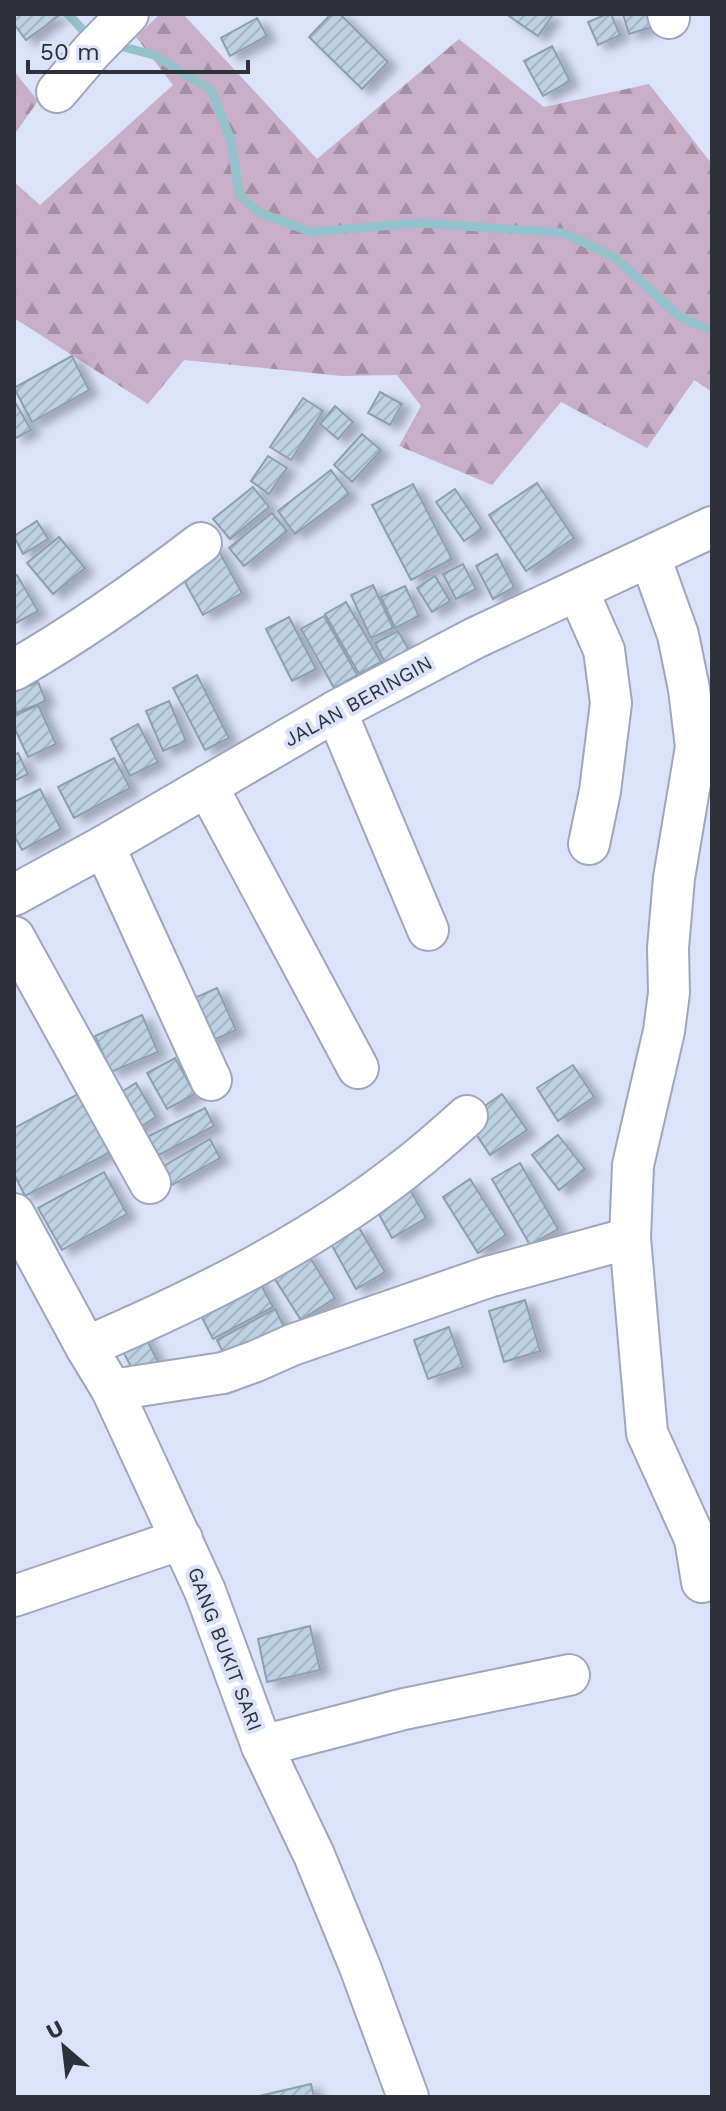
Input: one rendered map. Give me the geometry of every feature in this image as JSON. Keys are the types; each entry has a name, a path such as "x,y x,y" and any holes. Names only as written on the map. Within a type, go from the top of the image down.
{"street":[{"path":"57,92 128,14"},
{"name":"JALAN BERINGIN","path":"14,895 336,711 475,638 712,527"},
{"path":"14,670 138,592 201,543"},
{"path":"650,557 678,635 696,747 674,878 668,948 669,993 664,1031 633,1165 630,1238 647,1433 695,1539 702,1582"},
{"path":"578,591 604,650 611,703 600,791 589,844"},
{"path":"336,711 428,930"},
{"path":"207,786 358,1068"},
{"path":"104,846 211,1080"},
{"path":"14,937 150,1183"},
{"path":"86,1347 250,1269 312,1234 406,1169 467,1116"},
{"name":"GANG BUKIT SARI","path":"14,1214 112,1390 182,1539 205,1591 262,1746 314,1855 360,1967 408,2097"},
{"path":"112,1390 223,1373 292,1345 488,1277 630,1238"},
{"path":"14,1596 182,1539"},
{"path":"262,1746 404,1709 569,1675"}],"green space":[{"path":"160,14 183,14 317,159 459,39 544,107 649,84 712,164 712,392 694,380 647,448 561,402 492,485 399,446 421,406 397,375 342,376 184,360 148,404 14,318 14,182 40,205 173,85 136,37"},
{"path":"14,71 38,101 14,135"}],"building":[{"path":"14,14 60,15 26,40 14,24"},
{"path":"331,14 340,14 388,62 362,89 309,37"},
{"path":"506,14 548,14 552,16 538,36"},
{"path":"611,14 620,35 598,45 588,22"},
{"path":"623,14 651,14 655,26 629,34"},
{"path":"257,18 267,36 230,56 221,38"},
{"path":"552,46 570,81 543,96 524,61"},
{"path":"72,356 89,390 32,422 14,388"},
{"path":"380,392 402,404 390,425 368,413"},
{"path":"303,398 323,411 291,460 270,447"},
{"path":"14,403 31,430 14,439"},
{"path":"335,406 353,422 338,439 320,424"},
{"path":"362,434 381,450 352,482 334,465"},
{"path":"268,456 287,468 269,494 251,481"},
{"path":"331,470 349,494 295,534 278,511"},
{"path":"537,483 574,538 526,571 489,515"},
{"path":"413,484 452,559 411,580 372,505"},
{"path":"253,487 269,507 230,539 213,519"},
{"path":"455,489 482,529 464,541 436,502"},
{"path":"272,513 287,531 244,566 229,548"},
{"path":"37,521 48,539 23,554 14,536"},
{"path":"59,537 85,568 53,594 27,563"},
{"path":"215,544 242,593 203,615 176,566"},
{"path":"497,554 514,587 493,599 476,566"},
{"path":"463,564 476,589 456,599 443,574"},
{"path":"17,575 38,611 14,624 14,577"},
{"path":"435,576 450,601 432,612 417,588"},
{"path":"373,585 393,628 371,638 351,595"},
{"path":"405,586 419,616 395,628 381,597"},
{"path":"346,602 381,662 359,674 325,614"},
{"path":"324,616 357,675 334,688 301,629"},
{"path":"289,617 316,669 292,681 266,629"},
{"path":"398,631 409,650 385,663 375,643"},
{"path":"197,675 229,738 205,750 173,688"},
{"path":"38,682 46,701 16,713 14,692"},
{"path":"169,701 186,741 163,751 146,711"},
{"path":"38,705 56,744 28,757 14,727 14,716"},
{"path":"138,724 158,762 130,776 111,739"},
{"path":"18,753 28,774 14,781 14,755"},
{"path":"114,758 130,788 74,818 58,787"},
{"path":"40,789 61,829 22,850 14,835 14,802"},
{"path":"217,988 236,1030 200,1046 181,1004"},
{"path":"142,1015 158,1052 111,1072 95,1036"},
{"path":"175,1058 195,1094 167,1109 147,1073"},
{"path":"573,1065 594,1097 558,1121 537,1088"},
{"path":"136,1083 156,1117 130,1133 110,1099"},
{"path":"80,1093 111,1152 25,1196 14,1174 14,1128"},
{"path":"502,1094 527,1130 490,1155 466,1119"},
{"path":"205,1108 214,1126 155,1157 145,1138"},
{"path":"558,1135 585,1169 559,1190 532,1155"},
{"path":"210,1139 220,1158 172,1185 162,1167"},
{"path":"520,1163 558,1229 530,1245 492,1179"},
{"path":"104,1172 127,1214 62,1250 38,1208"},
{"path":"404,1179 426,1218 392,1238 370,1198"},
{"path":"470,1179 506,1235 478,1253 443,1197"},
{"path":"358,1226 385,1272 356,1289 330,1242"},
{"path":"306,1251 335,1298 301,1320 271,1273"},
{"path":"255,1274 273,1307 213,1339 196,1306"},
{"path":"525,1300 540,1351 504,1362 489,1311"},
{"path":"275,1309 289,1336 230,1367 217,1340"},
{"path":"140,1326 163,1372 140,1384 116,1338"},
{"path":"449,1327 463,1367 428,1379 414,1340"},
{"path":"310,1626 320,1670 267,1682 258,1639"},
{"path":"311,2084 314,2097 255,2097"}],"waterway":[{"path":"68,14 90,38"},
{"path":"112,44 154,55 211,90 231,140 239,195 258,212 311,232 420,223 564,233 614,257 680,317 712,331"}]}
